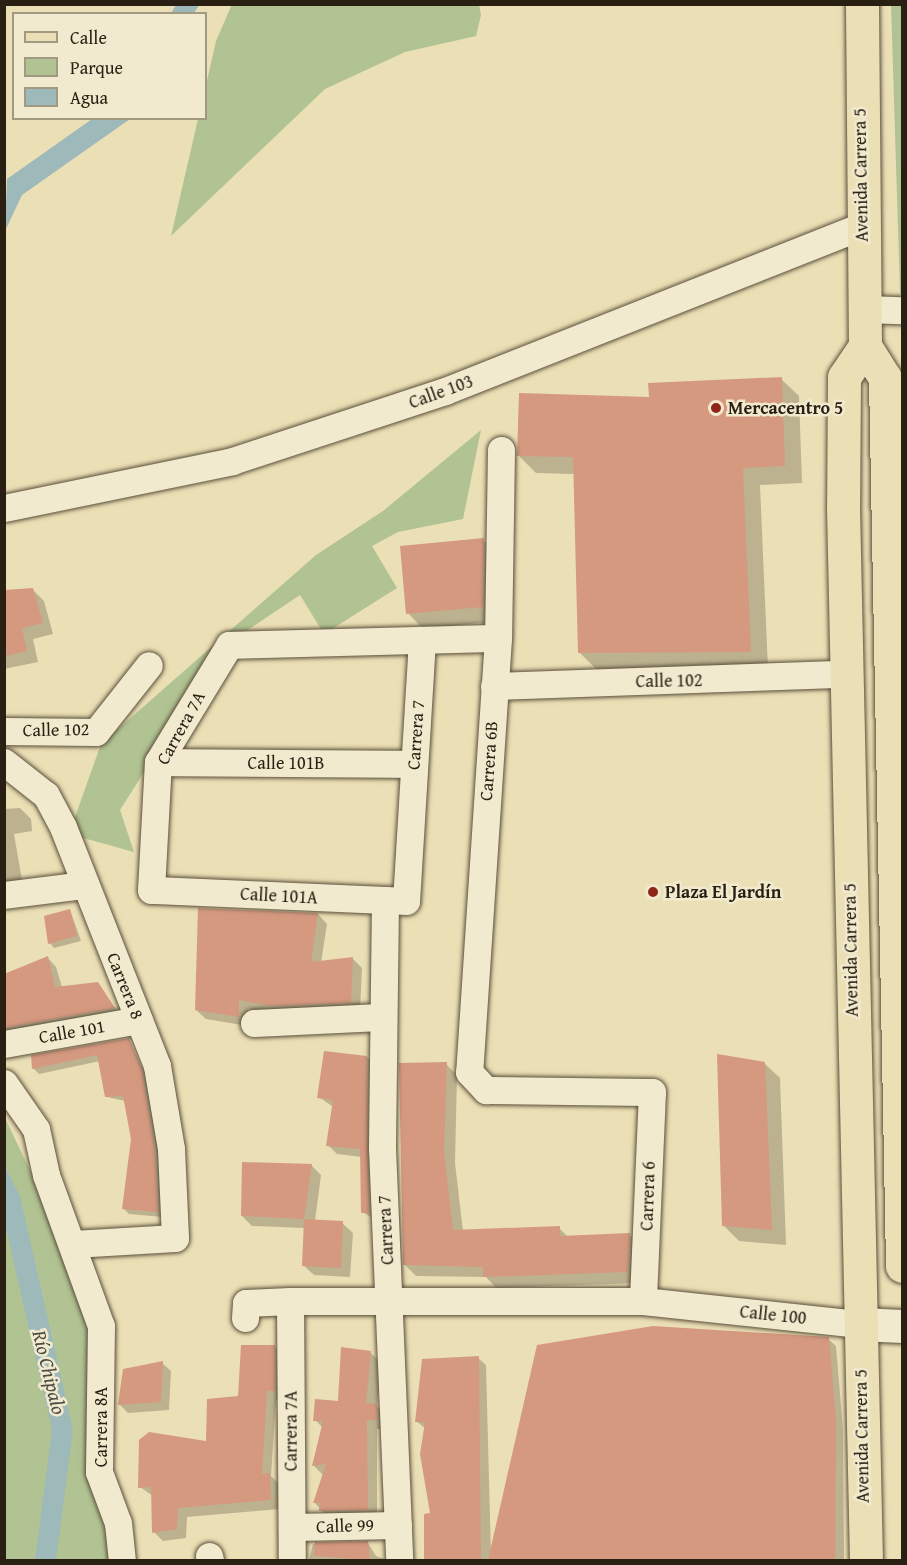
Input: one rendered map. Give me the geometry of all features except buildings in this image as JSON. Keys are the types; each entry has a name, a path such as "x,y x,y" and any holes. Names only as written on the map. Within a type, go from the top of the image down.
{"main road":[{"name":"Avenida Carrera 5","path":"862,4 862,226 865,345 885,378 899,853 903,1266"},
{"name":"Avenida Carrera 5","path":"865,345 844,377 844,674 866,1560"}],"street":[{"name":"Calle 103","path":"4,508 232,461 434,395 862,226"},
{"path":"864,309 903,310"},
{"name":"Carrera 6B","path":"501,450 498,638 469,1072 486,1090 651,1092"},
{"path":"422,640 498,638"},
{"name":"Carrera 7A","path":"151,890 158,762 229,645 422,640"},
{"name":"Carrera 7","path":"399,1560 381,1017 414,764 422,640"},
{"name":"Calle 102","path":"4,730 96,732 149,665"},
{"name":"Calle 102","path":"494,686 844,674"},
{"name":"Carrera 8","path":"4,762 46,795 158,1065 171,1149 175,1238 73,1244"},
{"name":"Calle 101B","path":"158,762 414,764"},
{"path":"4,895 83,885"},
{"name":"Calle 101A","path":"151,890 396,901"},
{"path":"254,1023 381,1017"},
{"name":"Calle 101","path":"4,1044 139,1020"},
{"path":"4,1083 36,1130 46,1175 73,1244"},
{"name":"Carrera 6","path":"644,1301 651,1092"},
{"name":"Carrera 8A","path":"73,1244 101,1326 99,1472 118,1523 122,1560"},
{"name":"Carrera 7A","path":"290,1300 292,1560"},
{"name":"Calle 100","path":"245,1318 246,1303 290,1300 390,1304 644,1301 860,1324 903,1326"},
{"name":"Calle 99","path":"292,1527 398,1525"}],"green space":[{"path":"232,4 479,4 481,15 476,36 405,52 325,89 171,236 198,120 207,120 207,81 216,41"},
{"path":"891,5 902,5 902,294 900,293"},
{"path":"481,430 463,519 398,532 372,546 397,588 324,634 300,595 224,646 120,810 134,852 69,834 101,744 316,555 383,511"},
{"path":"4,1116 73,1260 105,1385 109,1560 5,1560"}],"water":[{"path":"176,4 199,5 195,12 172,12"},
{"path":"91,120 129,120 22,195 5,231 7,179"},
{"name":"Río Chipalo","path":"4,1165 20,1196 73,1430 56,1560 35,1560 52,1430 5,1224"}],"place":[{"name":"Mercacentro 5","path":"716,408"},
{"name":"Plaza El Jardín","path":"653,892"}]}
